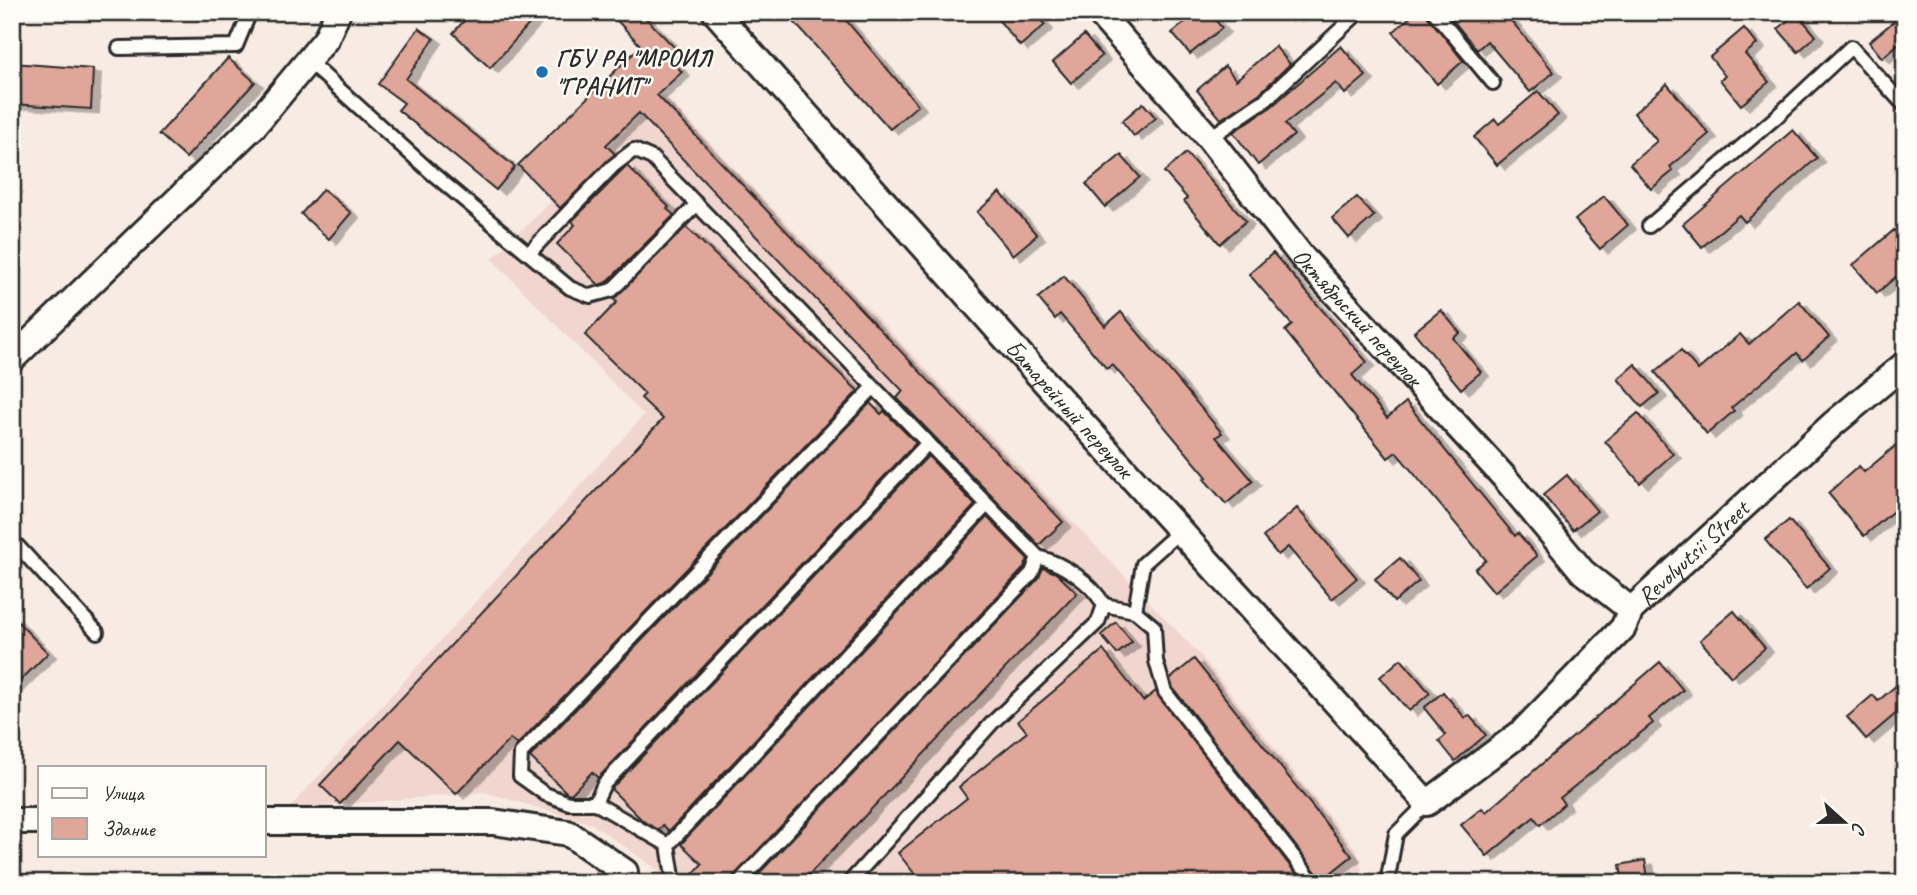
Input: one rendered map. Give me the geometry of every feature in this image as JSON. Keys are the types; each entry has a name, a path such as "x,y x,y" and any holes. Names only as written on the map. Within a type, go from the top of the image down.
{"street":[{"path":"12,359 254,126 327,39 338,12"},
{"name":"Батарейный переулок","path":"715,12 1427,803"},
{"name":"Октябрьский переулок","path":"1098,12 1209,138 1302,257 1504,477 1583,572 1630,610"},
{"name":"Revolyutsii Street","path":"1427,803 1522,732 1623,628 1630,610 1833,424 1905,364"},
{"path":"12,821 38,821"},
{"path":"266,822 493,822 568,833 625,872 626,883"}],"lane":[{"path":"120,48 236,46 250,12"},
{"path":"1209,138 1265,100 1359,12"},
{"path":"1434,12 1493,83"},
{"path":"1649,226 1775,118 1851,47 1905,106"},
{"path":"308,61 433,174 570,288 590,296 612,290 697,204"},
{"path":"529,253 613,166 634,150 652,158 872,389 1038,557 1058,563 1097,593 1104,605 1135,611 1154,627 1156,662 1165,692 1314,883"},
{"path":"668,845 594,803 569,803 545,794 520,776 521,753 872,389"},
{"path":"594,803 604,783 927,444"},
{"path":"668,845 986,506"},
{"path":"1135,611 1143,564 1180,531"},
{"path":"12,540 97,632"},
{"path":"738,883 1032,573 1038,557"},
{"path":"849,883 992,723 1098,622 1104,605"},
{"path":"1387,883 1396,834 1427,803"},
{"path":"668,845 674,883"}],"shaded area":[{"path":"663,94 1201,656 1357,851 1365,883 661,883 661,872 592,824 485,792 289,809 644,415 492,259"}],"building":[{"path":"472,12 540,12 490,68 453,33"},
{"path":"609,12 640,12 677,50 669,58 682,72 657,95 1063,522 1039,545 897,398 903,391 639,113 606,145 615,154 560,208 518,165 641,46"},
{"path":"785,12 839,12 918,105 890,129"},
{"path":"992,12 1034,12 1045,25 1020,46"},
{"path":"1197,12 1209,12 1222,28 1190,54 1172,33"},
{"path":"1416,12 1425,12 1463,61 1437,84 1393,32"},
{"path":"1446,12 1504,12 1554,72 1530,92 1487,41 1477,50"},
{"path":"1905,12 1905,38 1882,58 1869,42"},
{"path":"1797,13 1816,36 1798,52 1778,29"},
{"path":"419,28 434,39 406,79 515,167 496,190 398,110 404,103 378,84"},
{"path":"1744,28 1757,44 1745,54 1769,82 1741,105 1720,80 1725,76 1710,57"},
{"path":"1084,35 1102,56 1071,83 1053,62"},
{"path":"1275,46 1290,64 1260,93 1221,119 1197,90 1225,66 1236,80"},
{"path":"1341,46 1366,76 1345,94 1336,83 1285,124 1294,135 1258,165 1233,132 1271,107"},
{"path":"228,58 255,82 186,158 159,134"},
{"path":"12,63 93,69 91,109 12,104"},
{"path":"1667,84 1709,134 1670,167 1673,171 1651,189 1630,164 1657,141 1634,113"},
{"path":"1538,91 1558,115 1497,165 1474,137 1495,119 1499,124"},
{"path":"1143,103 1156,118 1134,136 1122,121"},
{"path":"1793,130 1817,158 1745,222 1739,215 1702,247 1683,224"},
{"path":"1186,153 1246,221 1220,244 1184,201 1187,198 1164,172"},
{"path":"1121,155 1140,177 1105,207 1086,184"},
{"path":"627,166 674,215 607,282 599,285 557,244 575,225 572,221"},
{"path":"323,189 351,213 329,239 301,214"},
{"path":"1000,192 1037,235 1013,255 977,212"},
{"path":"1604,196 1628,225 1600,249 1575,220"},
{"path":"1357,197 1374,216 1349,238 1332,218"},
{"path":"686,227 858,391 517,745 510,739 456,794 400,740 340,804 320,785 663,419 641,398 645,394 585,335 617,302 613,299"},
{"path":"1894,230 1905,242 1905,269 1877,293 1853,265"},
{"path":"1273,253 1367,362 1352,375 1387,418 1406,402 1515,536 1518,533 1537,556 1494,592 1475,569 1486,560 1396,452 1388,458 1285,331 1292,325 1249,274"},
{"path":"1064,276 1105,326 1121,312 1222,433 1216,437 1253,481 1226,504 1204,479 1207,477 1112,364 1107,369 1060,314 1055,319 1038,298"},
{"path":"1799,301 1829,337 1803,360 1797,353 1731,408 1734,411 1707,434 1655,372 1681,350 1698,370 1740,334 1749,344"},
{"path":"1441,310 1460,333 1453,338 1481,372 1461,389 1414,332"},
{"path":"1635,364 1659,393 1642,407 1618,379"},
{"path":"870,403 881,414 884,411 916,443 598,778 592,772 571,794 567,793 530,757"},
{"path":"1638,413 1673,454 1640,483 1605,441"},
{"path":"1905,438 1905,501 1864,536 1828,493 1859,466 1864,472"},
{"path":"928,456 975,505 669,831 663,825 659,830 643,821 611,789"},
{"path":"1567,475 1597,511 1573,530 1543,495"},
{"path":"1297,508 1357,578 1332,599 1288,547 1278,555 1263,537"},
{"path":"987,517 1028,559 1024,568 729,883 685,883 702,864 681,844"},
{"path":"1789,520 1830,568 1806,589 1765,540"},
{"path":"1400,558 1419,581 1394,602 1375,579"},
{"path":"1043,568 1056,573 1077,593 801,883 750,883 1038,579"},
{"path":"1734,611 1765,648 1731,677 1700,640"},
{"path":"12,616 48,653 12,689"},
{"path":"1116,622 1132,642 1117,654 1101,635"},
{"path":"1103,650 1143,701 1156,691 1303,883 922,883 898,853 967,798 959,787 1027,732 1018,721"},
{"path":"1194,659 1352,856 1322,880 1173,688 1170,679"},
{"path":"1401,659 1430,693 1409,711 1380,677"},
{"path":"1660,662 1683,690 1649,718 1653,723 1560,798 1564,804 1540,825 1534,817 1487,856 1461,825 1482,808 1486,812"},
{"path":"1905,678 1905,706 1866,739 1847,717 1873,695 1878,701"},
{"path":"1443,692 1465,718 1469,715 1486,735 1455,761 1439,741 1446,735 1424,708"},
{"path":"1645,860 1649,883 1623,883 1620,865"}],"place":[{"name":"ГБУ РА \"МРОИЛ \"ГРАНИТ\"","path":"542,72"}]}
